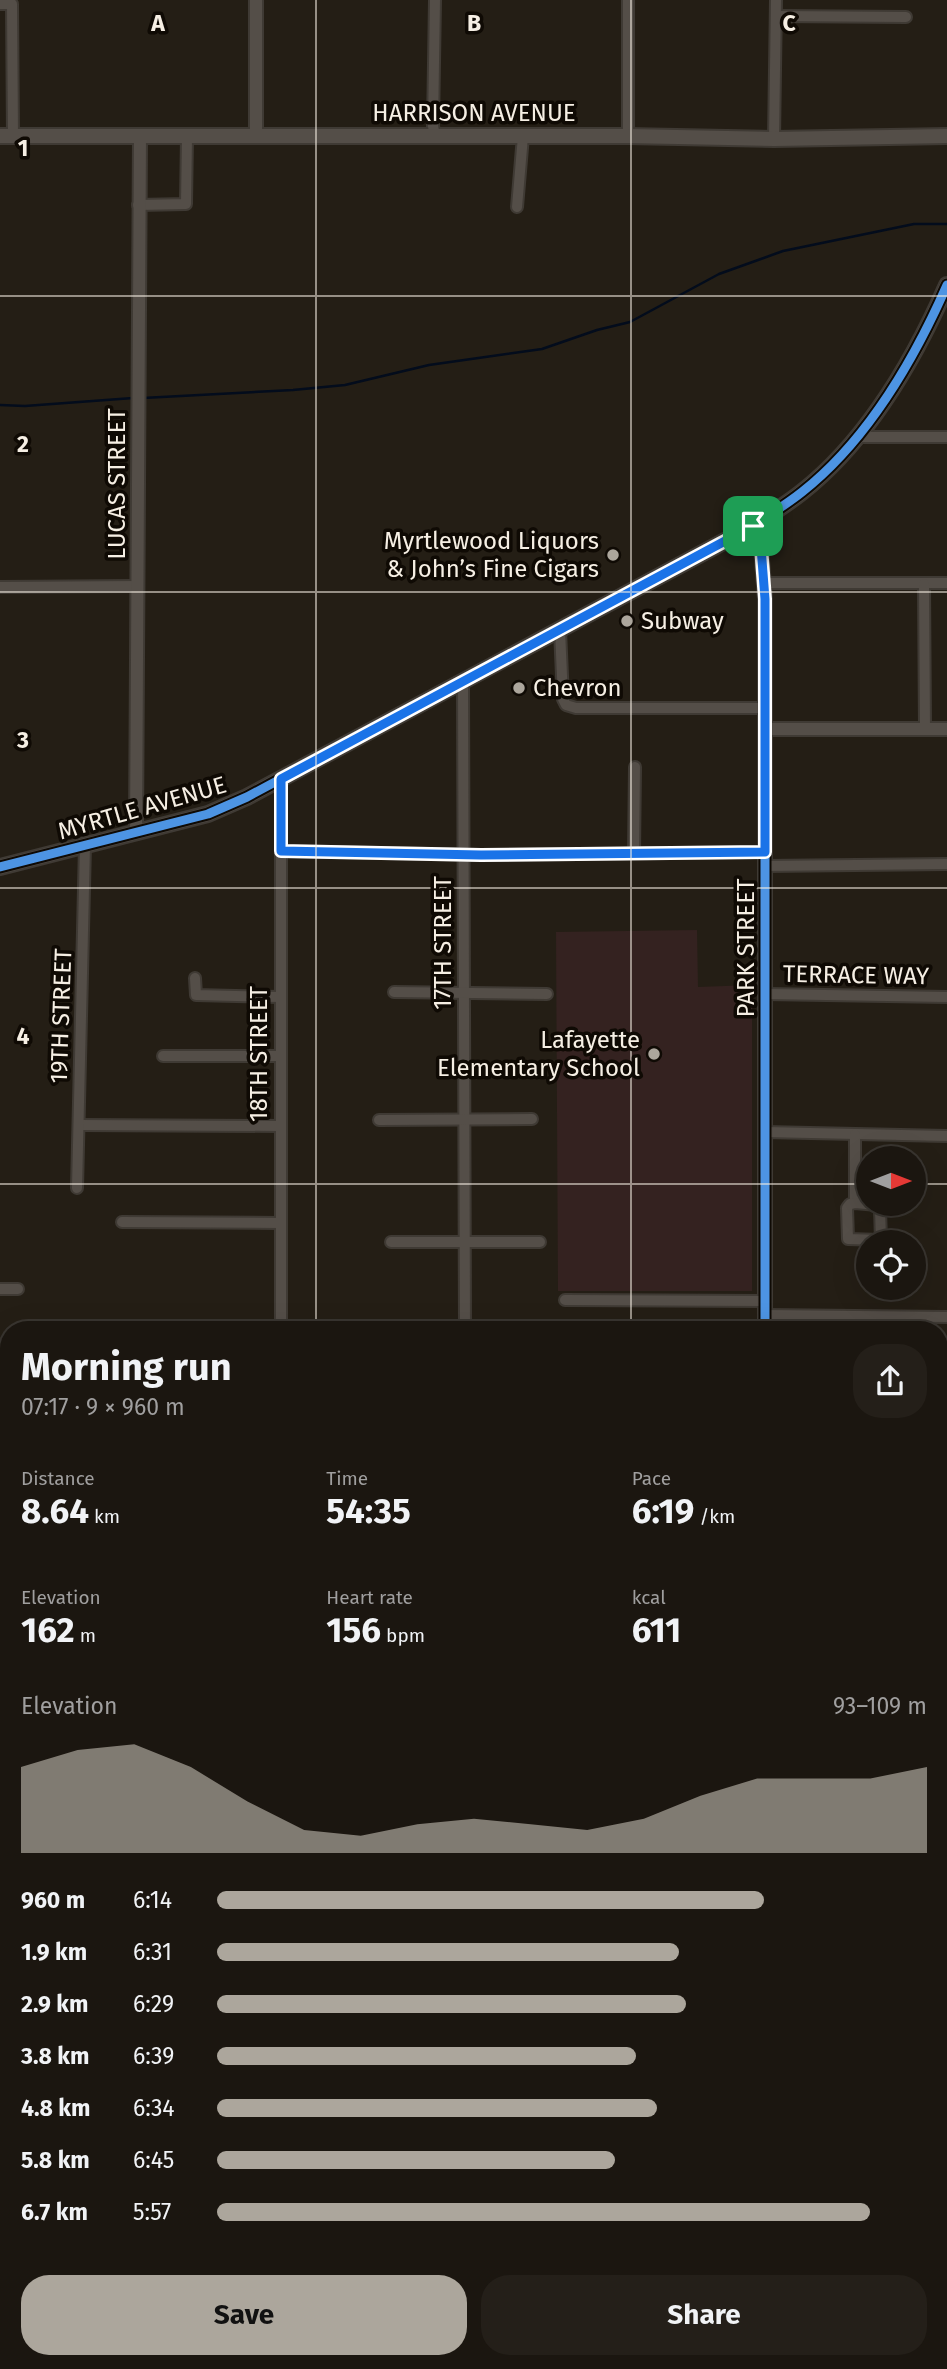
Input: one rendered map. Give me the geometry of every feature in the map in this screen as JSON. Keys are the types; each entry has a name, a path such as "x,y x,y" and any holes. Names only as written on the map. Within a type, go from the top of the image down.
{"main road":[{"name":"HARRISON AVENUE","path":"6,136 628,136 774,139 947,136"},
{"name":"MYRTLE AVENUE","path":"0,867 208,814 247,797 753,526 802,492 857,437 910,358 947,285"}],"street":[{"path":"256,0 256,136"},
{"path":"435,0 435,136"},
{"path":"628,0 628,136"},
{"path":"774,139 776,0"},
{"path":"0,4 12,4 6,136"},
{"path":"776,16 906,17"},
{"name":"LUCAS STREET","path":"136,833 140,136"},
{"path":"138,205 186,204 187,136"},
{"path":"517,207 523,136"},
{"path":"857,437 947,437"},
{"name":"PARK STREET","path":"753,526 761,547 764,583 765,1321"},
{"path":"764,583 947,583"},
{"path":"924,583 925,729"},
{"path":"0,587 138,586"},
{"path":"560,629 563,699 566,705 576,708 765,708"},
{"name":"17TH STREET","path":"463,681 465,1321"},
{"path":"765,729 947,729"},
{"path":"634,853 635,767"},
{"name":"18TH STREET","path":"281,779 281,1321"},
{"name":"19TH STREET","path":"77,1188 85,845"},
{"path":"281,851 464,854 765,852"},
{"path":"765,866 947,864"},
{"path":"195,978 197,995 280,997"},
{"path":"394,992 547,994"},
{"name":"TERRACE WAY","path":"765,994 947,997"},
{"path":"163,1056 280,1056"},
{"path":"379,1120 532,1119"},
{"path":"79,1125 280,1126"},
{"path":"765,1132 947,1136"},
{"path":"855,1134 855,1203"},
{"path":"122,1222 280,1223"},
{"path":"391,1242 540,1242"},
{"path":"0,1289 18,1289"},
{"path":"565,1300 765,1301"},
{"path":"765,1315 947,1317"}],"shaded area":[{"name":"Lafayette Elementary School","path":"697,930 698,987 752,985 752,1291 558,1291 556,932"}],"waterway":[{"path":"143,398 345,385 429,365 542,349 630,322 719,274 783,251 914,224 947,224"},
{"path":"0,405 25,406 133,398"}],"cycle path":[{"path":"0,867 208,814 247,797 753,526 796,496 848,448 904,370 947,285"},
{"path":"753,526 761,547 765,599 765,1321"}],"place":[{"name":"Myrtlewood Liquors & John’s Fine Cigars","path":"613,555"},
{"name":"Subway","path":"627,621"},
{"name":"Chevron","path":"519,688"},
{"name":"Lafayette Elementary School","path":"654,1054"}],"route":[{"path":"753,526 761,547 765,599 765,852 481,855 281,851 281,779 753,526"}]}
